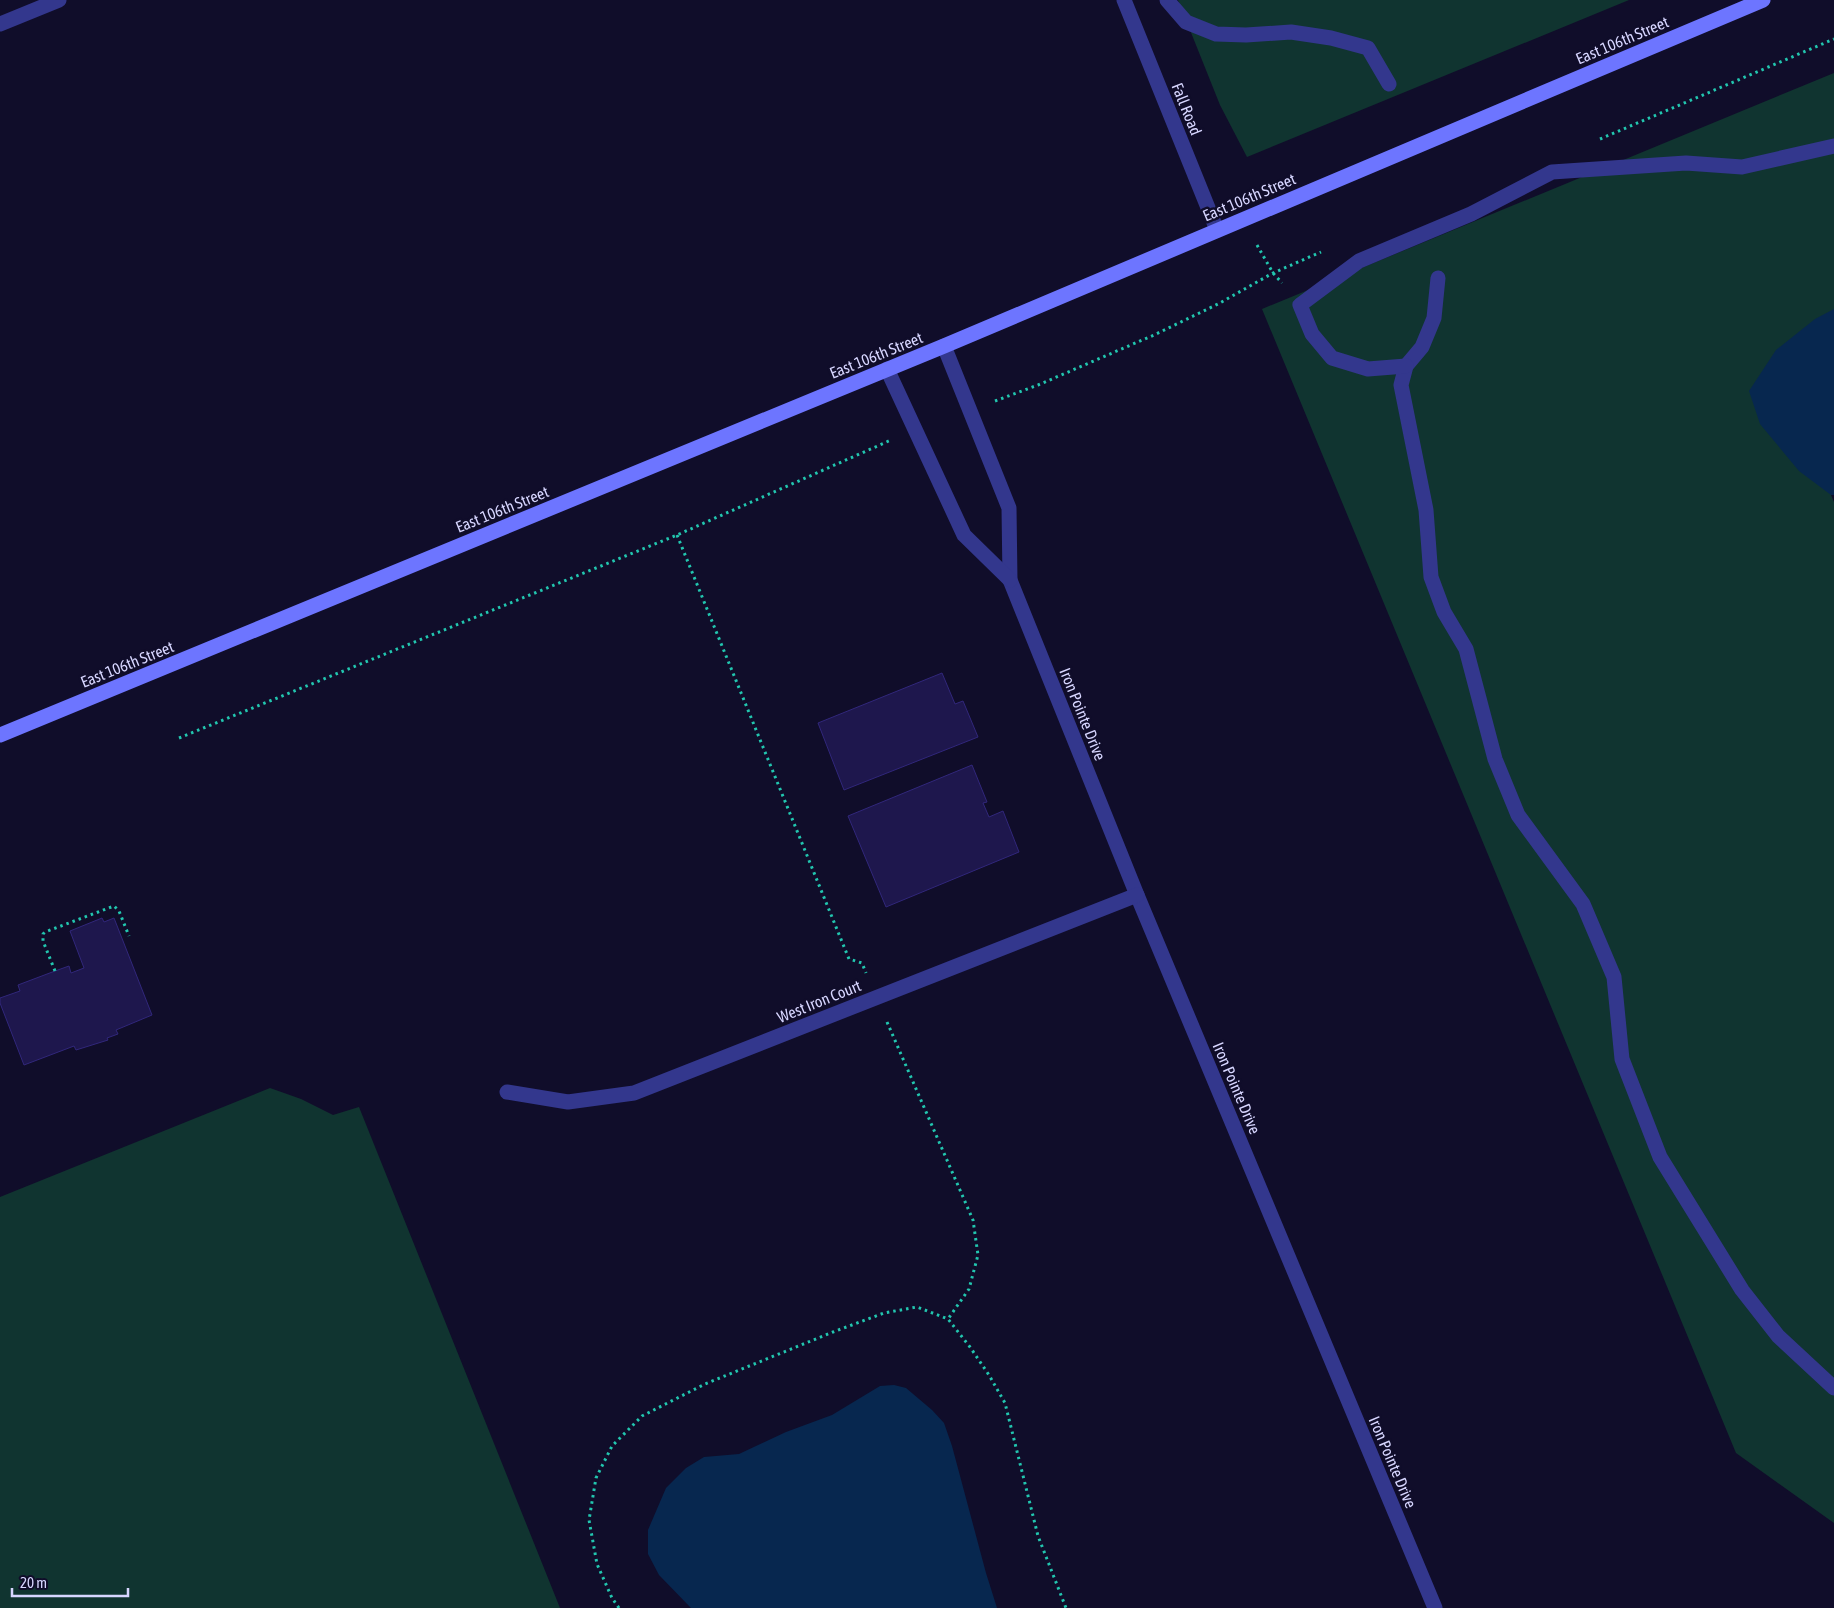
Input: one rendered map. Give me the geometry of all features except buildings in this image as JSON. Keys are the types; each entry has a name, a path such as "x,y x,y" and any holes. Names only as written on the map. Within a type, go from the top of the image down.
{"street":[{"path":"0,24 59,0"},
{"name":"Fall Road","path":"1124,0 1217,230"},
{"path":"1167,0 1186,22 1216,34 1246,35 1291,32 1331,38 1368,48 1389,84"},
{"name":"East 106th Street","path":"0,736 944,346 1763,0"},
{"path":"1406,366 1368,369 1332,358 1312,334 1300,305 1360,261 1471,214 1552,172 1686,163 1742,167 1834,146"},
{"path":"1438,278 1434,318 1422,347 1406,366 1401,385 1426,510 1431,577 1444,612 1466,649 1495,759 1518,816 1583,904 1614,977 1622,1059 1660,1157 1742,1290 1778,1336 1834,1388"},
{"name":"Iron Pointe Drive","path":"944,346 1009,508 1010,580 1137,894 1435,1608"},
{"name":"Iron Pointe Drive","path":"887,369 964,535 1010,580"},
{"name":"West Iron Court","path":"507,1092 568,1102 634,1093 1137,894"}],"path":[{"path":"1242,219 1273,273 1300,305"},
{"path":"970,410 1038,385 1154,335 1218,304 1273,273"},
{"path":"179,738 677,534 874,446 915,431"},
{"path":"677,534 849,959 862,963 973,1220 978,1255 969,1289 948,1319"},
{"path":"55,971 43,941 43,934 45,932 114,906 119,911 129,936"},
{"path":"619,1608 612,1598 597,1564 589,1520 596,1478 612,1446 642,1416 705,1384 884,1313 917,1307 948,1319 970,1347 1005,1403 1038,1536 1066,1608"}],"green space":[{"path":"1178,0 1629,0 1247,157 1220,105"},
{"path":"1834,73 1834,495 1831,495 1834,502 1834,1523 1736,1453 1262,309"},
{"path":"270,1088 301,1099 333,1115 359,1107 560,1608 0,1608 0,1197"}],"water":[{"path":"1834,309 1834,495 1831,495 1799,471 1760,424 1749,391 1776,350 1815,319"},
{"path":"894,1385 906,1388 944,1423 997,1608 691,1608 659,1575 648,1554 648,1530 666,1488 686,1468 704,1457 739,1454 786,1432 832,1415 880,1386"}]}
